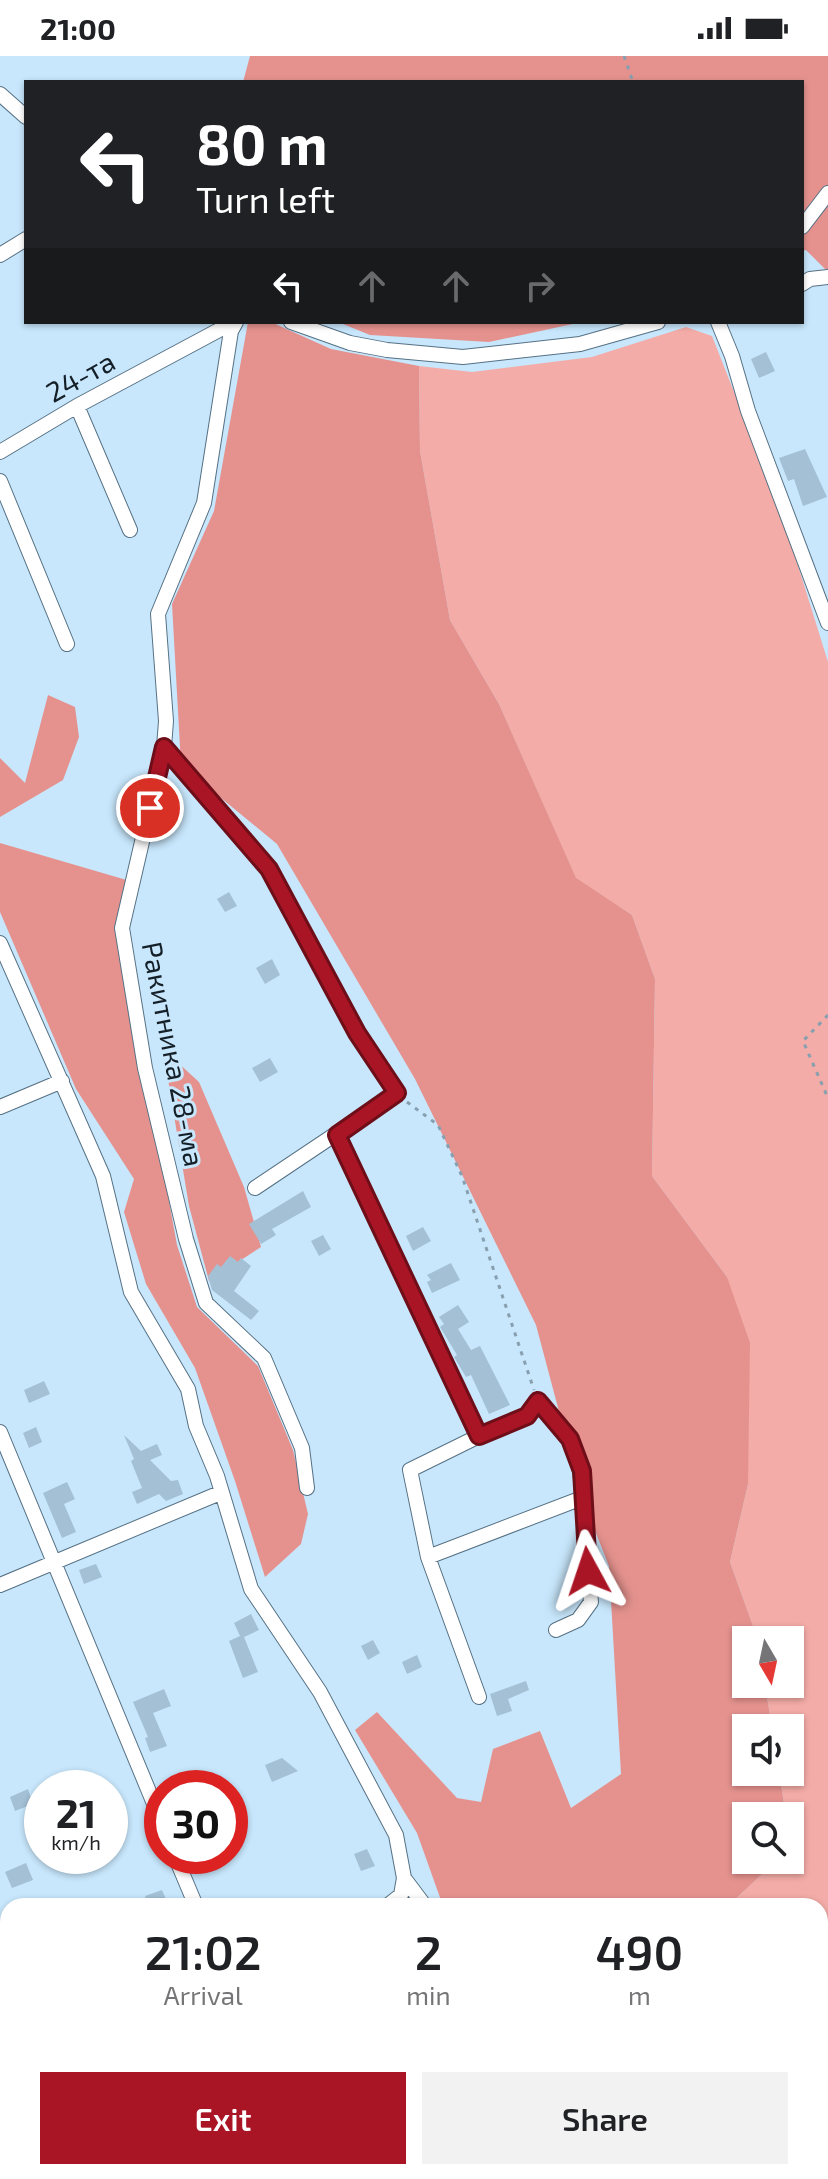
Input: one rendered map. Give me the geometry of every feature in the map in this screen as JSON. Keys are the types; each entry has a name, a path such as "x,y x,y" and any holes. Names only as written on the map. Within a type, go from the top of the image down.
{"street":[{"path":"0,94 24,115"},
{"path":"804,224 828,193"},
{"path":"0,255 24,240"},
{"path":"804,283 828,277"},
{"name":"24-та","path":"0,452 225,324"},
{"name":"Ракитника 28-ма","path":"235,324 231,331 204,503 158,614 166,721 164,747 122,928 145,1068 186,1239 206,1303 264,1358 302,1448 307,1488"},
{"path":"295,324 311,331 387,350 463,357 580,344 651,324"},
{"path":"719,324 748,411 828,623"},
{"path":"77,406 130,530"},
{"path":"0,481 67,644"},
{"path":"164,747 269,869 357,1033 397,1093 255,1188"},
{"path":"0,943 103,1176 131,1292 188,1389 196,1426 217,1476 251,1589 320,1692 396,1835 404,1878 401,1895 397,1898"},
{"path":"0,1107 62,1081"},
{"path":"337,1135 479,1436"},
{"path":"479,1697 428,1557 410,1470 527,1416 538,1401 570,1439 582,1471 591,1602 578,1620 556,1630"},
{"path":"0,1432 144,1779"},
{"path":"0,1585 220,1493"},
{"path":"428,1557 582,1498"},
{"path":"183,1874 193,1898"},
{"path":"404,1878 419,1898"}],"path":[{"path":"624,56 632,80"},
{"path":"828,1015 803,1041 828,1098"},
{"path":"397,1093 438,1125 462,1176 538,1401"}],"shaded area":[{"path":"250,56 828,56 828,272 804,250 804,80 244,80"},
{"path":"248,324 275,324 331,349 419,366 420,451 450,620 499,704 576,878 632,915 655,979 652,1176 727,1277 750,1343 748,1484 730,1562 753,1626 732,1626 732,1698 767,1698 770,1714 732,1714 732,1786 781,1786 784,1802 732,1802 732,1874 762,1874 737,1898 440,1898 417,1833 355,1730 377,1712 457,1798 481,1802 493,1749 540,1731 571,1808 621,1774 609,1566 582,1498 536,1325 415,1079 277,844 181,765 172,604 214,511"},
{"path":"343,324 573,324 489,342 370,335"},
{"path":"686,327 712,336 781,511 828,662 828,1898 737,1898 762,1874 804,1874 804,1802 784,1802 781,1786 804,1786 804,1714 770,1714 767,1698 804,1698 804,1626 753,1626 730,1562 748,1484 727,1277 652,1176 655,979 632,915 576,879 499,704 450,620 420,451 419,366 472,372 592,357"},
{"path":"48,695 75,707 79,737 63,780 0,817 0,758 25,783"},
{"path":"0,843 130,881 119,927 177,1245 197,1307 258,1366 293,1450 308,1514 301,1544 265,1577 195,1368 146,1284 124,1212 134,1179 76,1089 0,912"},
{"path":"163,1049 199,1082 244,1187 261,1247 209,1281 189,1206"}],"building":[{"path":"766,352 775,371 759,378 751,359"},
{"path":"805,449 827,497 803,506 794,479 788,481 779,458"},
{"path":"229,892 237,906 225,912 217,899"},
{"path":"272,959 280,975 265,984 256,968"},
{"path":"270,1058 278,1072 260,1082 252,1068"},
{"path":"303,1191 311,1207 272,1229 276,1235 261,1244 249,1224"},
{"path":"423,1227 431,1241 413,1251 406,1236"},
{"path":"323,1235 331,1249 319,1256 311,1241"},
{"path":"230,1256 238,1262 241,1258 251,1266 234,1291 259,1311 251,1320 212,1290 208,1276 217,1264 221,1267"},
{"path":"451,1263 460,1280 432,1293 427,1282 431,1280 427,1275"},
{"path":"458,1305 469,1322 458,1329 471,1350 480,1346 510,1405 489,1414 471,1375 466,1377 440,1327 444,1324 439,1317"},
{"path":"44,1381 50,1394 29,1403 24,1390"},
{"path":"36,1427 42,1442 29,1448 23,1433"},
{"path":"124,1435 141,1451 157,1444 162,1455 150,1460 171,1481 178,1480 183,1494 166,1501 159,1494 137,1504 132,1492 142,1488"},
{"path":"67,1482 75,1499 64,1504 76,1532 62,1538 43,1493"},
{"path":"96,1564 102,1577 84,1584 79,1570"},
{"path":"251,1614 259,1630 244,1637 258,1672 243,1678 229,1641 240,1636 234,1623"},
{"path":"373,1640 380,1653 368,1660 361,1646"},
{"path":"417,1655 422,1667 407,1674 402,1662"},
{"path":"526,1681 529,1690 508,1699 512,1711 497,1716 490,1694"},
{"path":"164,1689 171,1706 153,1713 167,1746 150,1752 145,1738 148,1737 133,1702"},
{"path":"282,1758 298,1771 272,1782 265,1765"},
{"path":"24,1791 24,1808 15,1811 10,1797"},
{"path":"367,1849 375,1866 361,1871 354,1854"},
{"path":"24,1864 24,1874 31,1874 33,1880 12,1888 5,1872"},
{"path":"162,1890 166,1898 146,1898"}],"route":[{"path":"150,808 164,747 269,869 357,1033 397,1093 337,1135 479,1436 527,1416 538,1401 570,1439 582,1471 588,1571"}]}
